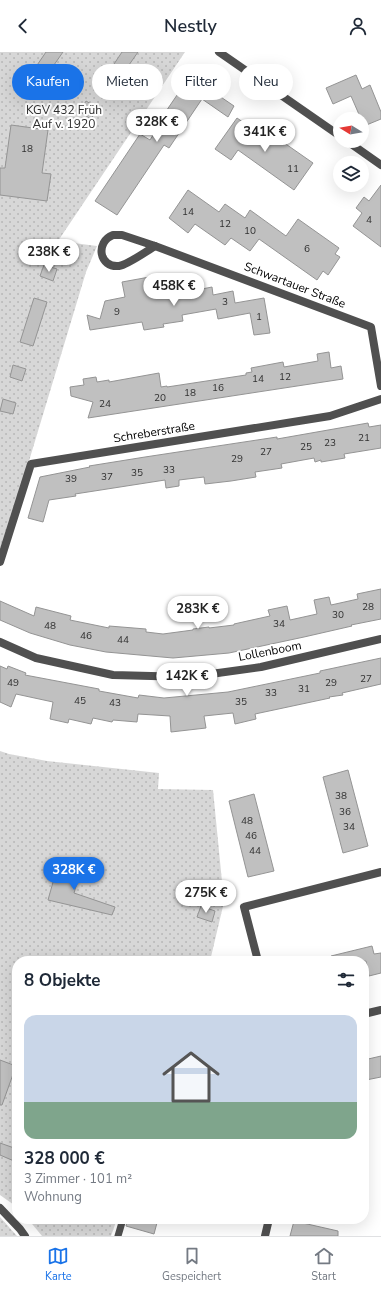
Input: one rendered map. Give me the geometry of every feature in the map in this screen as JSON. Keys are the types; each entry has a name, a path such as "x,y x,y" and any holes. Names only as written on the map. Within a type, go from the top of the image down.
{"street":[{"path":"219,52 333,131"},
{"path":"357,148 381,165"},
{"name":"Schwartauer Straße","path":"155,246 118,266 114,266 106,261 103,258 101,250 103,242 109,236 122,235 155,246 371,327 381,386"},
{"name":"Schreberstraße","path":"0,562 31,464 330,416 381,399"},
{"name":"Lollenboom","path":"0,642 36,658 113,675 189,677 261,667 381,639"},
{"path":"257,956 244,907 381,872"},
{"path":"369,1013 381,1010"},
{"path":"0,1208 12,1221"},
{"path":"15,1224 25,1236"},
{"path":"265,1236 268,1224"}],"lane":[{"path":"118,1236 122,1224"}],"green space":[{"name":"KGV 432 Früh Auf v. 1920","path":"0,52 185,52 177,64 171,64 171,73 163,85 163,64 92,64 92,100 153,100 58,241 97,246 86,272 13,514 0,549"},
{"path":"0,751 47,761 159,773 158,789 213,790 224,902 211,956 12,956 12,1203 0,1195"},
{"path":"0,1217 17,1236 0,1236"},
{"path":"32,1224 115,1224 111,1236 42,1236"}],"building":[{"path":"46,52 63,52 55,64 38,64"},
{"path":"122,52 138,52 130,64 114,64"},
{"path":"356,75 362,89 370,85 381,112 381,119 369,124 369,112 358,112 351,96 333,104 326,88"},
{"path":"174,100 201,100 169,148 164,145 117,215 95,201 140,134 150,140 160,124 158,123"},
{"path":"203,100 225,100 234,106 228,117"},
{"path":"86,101 98,108 91,119 80,112"},
{"path":"237,118 266,138 270,133 313,163 294,190 238,150 231,160 215,149"},
{"path":"11,125 48,130 42,173 51,174 47,201 0,195 0,168 5,168"},
{"path":"381,185 381,247 353,226 362,213 356,208 364,197 369,201"},
{"path":"188,190 219,212 225,204 245,218 250,210 286,236 298,219 339,248 335,254 340,257 328,275 323,271 317,280 259,239 250,251 231,238 225,245 195,224 188,233 169,218"},
{"path":"44,265 57,269 53,281 40,276"},
{"path":"155,276 159,298 212,287 213,295 233,291 235,303 264,298 270,333 254,335 250,313 218,319 216,309 182,315 183,321 163,324 164,327 144,330 142,322 90,330 87,315 100,319 105,301 125,297 122,282"},
{"path":"34,298 47,302 33,346 20,342"},
{"path":"329,352 331,368 341,366 343,379 88,418 93,402 71,396 70,387 84,385 83,379 96,377 97,382 109,380 109,382 159,373 161,387 167,387 246,375 246,373 252,372 251,368 283,362 284,367 318,361 317,354"},
{"path":"13,365 26,369 22,381 10,377"},
{"path":"3,399 16,403 13,414 0,411"},
{"path":"368,423 369,427 381,425 381,448 344,454 345,458 321,462 321,460 315,462 314,458 281,464 282,468 255,472 256,477 231,481 205,484 204,477 179,480 179,486 166,488 165,480 75,494 76,496 49,500 43,522 28,518 40,477 90,467 89,466 277,437 277,439"},
{"path":"381,589 381,619 229,653 173,658 106,652 70,645 30,633 0,620 0,601 34,616 36,607 71,616 70,620 109,628 109,626 146,629 146,632 163,634 234,625 270,616 268,610 287,606 290,620 317,614 314,600 329,597 331,605 358,599 357,594"},
{"path":"381,658 381,684 342,693 343,695 255,714 256,719 235,724 233,713 204,716 206,728 171,732 170,716 138,714 137,722 113,720 112,722 93,718 91,724 69,719 68,723 50,719 53,702 16,694 11,707 0,702 0,666 7,669 8,666 26,673 25,675 99,689 99,691 138,698 139,695 164,698 228,692 320,673 320,671"},
{"path":"348,770 368,846 343,853 323,777"},
{"path":"254,794 274,871 248,877 229,801"},
{"path":"66,861 82,866 74,893 115,907 112,915 48,900 57,868 63,870"},
{"path":"201,906 215,911 212,922 197,917"},
{"path":"372,946 374,954 381,953 381,973 369,976 369,956 331,956"},
{"path":"381,1056 381,1077 369,1079 369,1059"},
{"path":"0,1060 12,1064 12,1077 2,1105 0,1105"},
{"path":"0,1143 12,1147 12,1160 0,1155"},
{"path":"127,1224 157,1224 154,1234 126,1226"},
{"path":"293,1224 307,1224 338,1231 338,1236 290,1236"}]}
